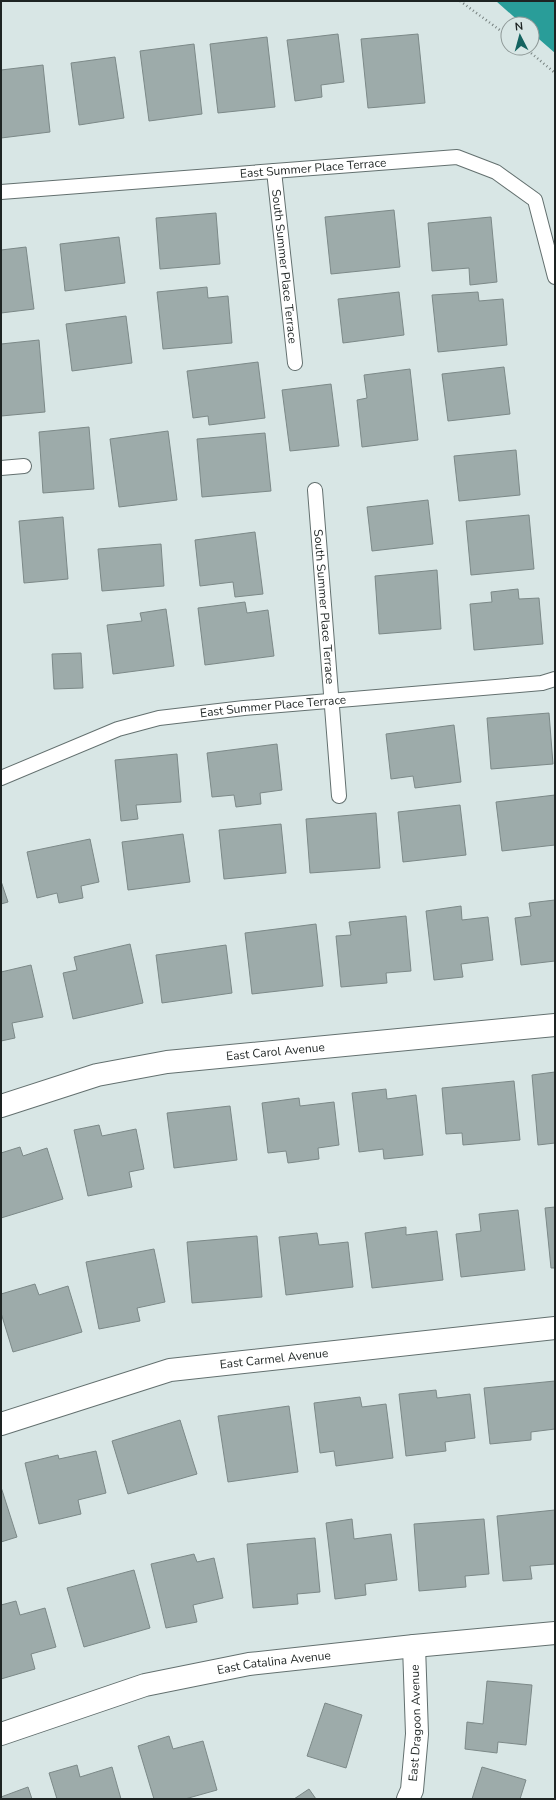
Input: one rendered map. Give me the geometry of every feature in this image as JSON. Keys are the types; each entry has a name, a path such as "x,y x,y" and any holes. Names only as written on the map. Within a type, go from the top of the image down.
{"street":[{"name":"East Carol Avenue","path":"1,1106 97,1075 167,1062 555,1025"},
{"name":"East Carmel Avenue","path":"1,1424 170,1370 555,1328"},
{"name":"East Catalina Avenue","path":"1,1734 145,1685 249,1664 414,1646 555,1633"},
{"name":"East Dragoon Avenue","path":"408,1799 412,1790 417,1734 414,1646"}],"lane":[{"name":"East Summer Place Terrace","path":"1,192 457,157 496,172 536,200 555,277"},
{"name":"South Summer Place Terrace","path":"274,171 294,363"},
{"path":"1,468 24,466"},
{"name":"South Summer Place Terrace","path":"315,490 339,796"},
{"name":"East Summer Place Terrace","path":"1,778 118,730 159,718 244,708 542,683 555,679"}],"path":[{"path":"460,1 500,30"},
{"path":"535,56 555,73"}],"water":[{"path":"496,1 555,1 555,53 540,40 540,16 513,16"}],"building":[{"path":"338,34 344,82 321,85 322,97 295,101 287,40"},
{"path":"418,34 425,103 368,108 361,39"},
{"path":"267,37 275,107 218,113 210,44"},
{"path":"194,44 202,114 149,121 140,51"},
{"path":"115,57 124,118 79,125 71,63"},
{"path":"43,65 50,132 1,138 1,70"},
{"path":"394,210 400,267 331,274 325,217"},
{"path":"216,213 220,264 160,269 156,218"},
{"path":"491,217 497,282 470,285 469,268 432,271 428,223"},
{"path":"119,237 125,283 65,291 60,244"},
{"path":"26,247 34,309 1,313 1,250"},
{"path":"207,287 208,298 228,296 232,343 163,349 157,292"},
{"path":"399,292 404,335 343,343 338,299"},
{"path":"478,292 479,301 503,299 507,345 438,352 432,295"},
{"path":"126,316 132,363 72,371 66,324"},
{"path":"39,340 45,412 1,416 1,344"},
{"path":"258,362 265,418 209,425 208,416 193,418 187,371"},
{"path":"504,367 510,414 448,421 442,374"},
{"path":"410,369 418,440 362,447 357,400 367,398 364,375"},
{"path":"331,384 339,446 290,451 282,390"},
{"path":"89,427 94,489 43,493 39,432"},
{"path":"168,431 177,500 119,507 110,439"},
{"path":"265,433 271,491 202,497 197,439"},
{"path":"516,450 520,495 459,501 454,456"},
{"path":"428,500 433,544 372,551 367,507"},
{"path":"529,515 534,569 471,575 466,521"},
{"path":"63,517 68,579 24,583 19,521"},
{"path":"255,532 263,594 235,597 233,582 200,586 195,540"},
{"path":"161,544 164,586 102,591 98,549"},
{"path":"437,570 441,629 379,634 375,576"},
{"path":"518,589 519,599 539,598 543,644 474,650 470,604 492,602 491,592"},
{"path":"245,602 247,613 268,610 274,656 205,665 198,608"},
{"path":"166,609 174,666 113,674 107,625 142,621 140,613"},
{"path":"81,653 83,688 54,689 52,654"},
{"path":"549,713 553,764 491,769 487,718"},
{"path":"454,725 461,782 415,788 413,776 391,779 386,734"},
{"path":"277,744 282,790 260,793 261,804 236,807 234,795 212,797 207,753"},
{"path":"177,754 181,802 136,805 138,819 121,821 115,760"},
{"path":"555,795 555,845 502,851 496,802"},
{"path":"460,805 466,855 403,862 398,812"},
{"path":"376,813 380,868 310,873 306,819"},
{"path":"281,824 286,873 224,879 219,830"},
{"path":"183,834 190,882 128,890 122,842"},
{"path":"90,839 99,882 81,886 83,898 59,903 57,893 37,898 27,852"},
{"path":"1,881 8,902 1,904"},
{"path":"555,900 555,961 521,965 515,918 531,916 529,903"},
{"path":"461,906 462,920 488,917 493,960 461,964 463,977 434,980 426,911"},
{"path":"406,916 411,971 386,973 387,983 341,987 336,936 351,935 349,922"},
{"path":"316,924 323,986 252,994 245,933"},
{"path":"130,944 143,1003 73,1019 63,973 77,970 74,957"},
{"path":"226,945 232,993 162,1003 156,955"},
{"path":"31,965 43,1017 12,1023 15,1038 1,1041 1,972"},
{"path":"555,1072 555,1143 538,1145 532,1075"},
{"path":"514,1081 520,1140 463,1145 462,1133 446,1134 442,1088"},
{"path":"386,1089 387,1099 416,1095 423,1155 384,1159 383,1149 359,1152 352,1093"},
{"path":"299,1098 300,1106 334,1102 339,1145 318,1148 319,1159 288,1163 286,1151 268,1153 262,1103"},
{"path":"230,1106 237,1160 174,1168 167,1113"},
{"path":"99,1125 102,1136 136,1129 144,1169 129,1172 132,1187 88,1196 74,1130"},
{"path":"20,1147 23,1156 47,1148 63,1199 1,1218 1,1153"},
{"path":"555,1207 555,1268 551,1268 545,1208"},
{"path":"518,1210 525,1270 461,1277 456,1234 481,1231 479,1214"},
{"path":"406,1227 406,1235 437,1231 443,1280 372,1288 365,1233"},
{"path":"317,1233 319,1245 348,1242 353,1287 286,1295 279,1237"},
{"path":"257,1236 262,1297 192,1303 187,1242"},
{"path":"154,1249 165,1302 137,1308 140,1321 99,1329 86,1262"},
{"path":"35,1284 39,1295 68,1286 82,1332 13,1352 1,1313 1,1294"},
{"path":"555,1381 555,1429 531,1432 531,1440 490,1444 484,1388"},
{"path":"436,1390 437,1398 470,1394 475,1438 445,1442 446,1451 406,1456 399,1394"},
{"path":"360,1397 362,1407 386,1404 393,1458 336,1466 334,1451 320,1453 314,1403"},
{"path":"289,1406 298,1472 228,1482 218,1416"},
{"path":"180,1420 197,1474 128,1494 112,1441"},
{"path":"96,1451 106,1493 78,1500 81,1514 39,1524 25,1463 58,1455 59,1459"},
{"path":"1,1487 17,1537 1,1542"},
{"path":"555,1510 555,1564 530,1566 532,1579 503,1581 497,1516"},
{"path":"352,1519 354,1539 391,1534 397,1580 365,1584 366,1595 335,1599 326,1523"},
{"path":"484,1519 489,1574 465,1576 466,1587 419,1591 414,1524"},
{"path":"315,1538 320,1592 297,1594 298,1604 253,1608 247,1544"},
{"path":"194,1554 197,1562 214,1558 223,1598 193,1605 197,1622 166,1628 151,1564"},
{"path":"134,1570 150,1628 84,1647 67,1588"},
{"path":"16,1601 20,1615 45,1608 56,1647 31,1654 35,1669 1,1679 1,1605"},
{"path":"487,1681 532,1685 526,1745 498,1742 497,1753 465,1749 467,1722 483,1724"},
{"path":"325,1703 362,1715 346,1768 307,1756"},
{"path":"169,1736 173,1749 203,1741 217,1790 185,1799 154,1799 138,1746"},
{"path":"77,1765 80,1777 112,1767 121,1799 57,1799 49,1773"},
{"path":"482,1767 526,1780 520,1799 472,1799"},
{"path":"28,1787 32,1799 1,1799 1,1797"},
{"path":"309,1789 316,1799 294,1799"}]}
